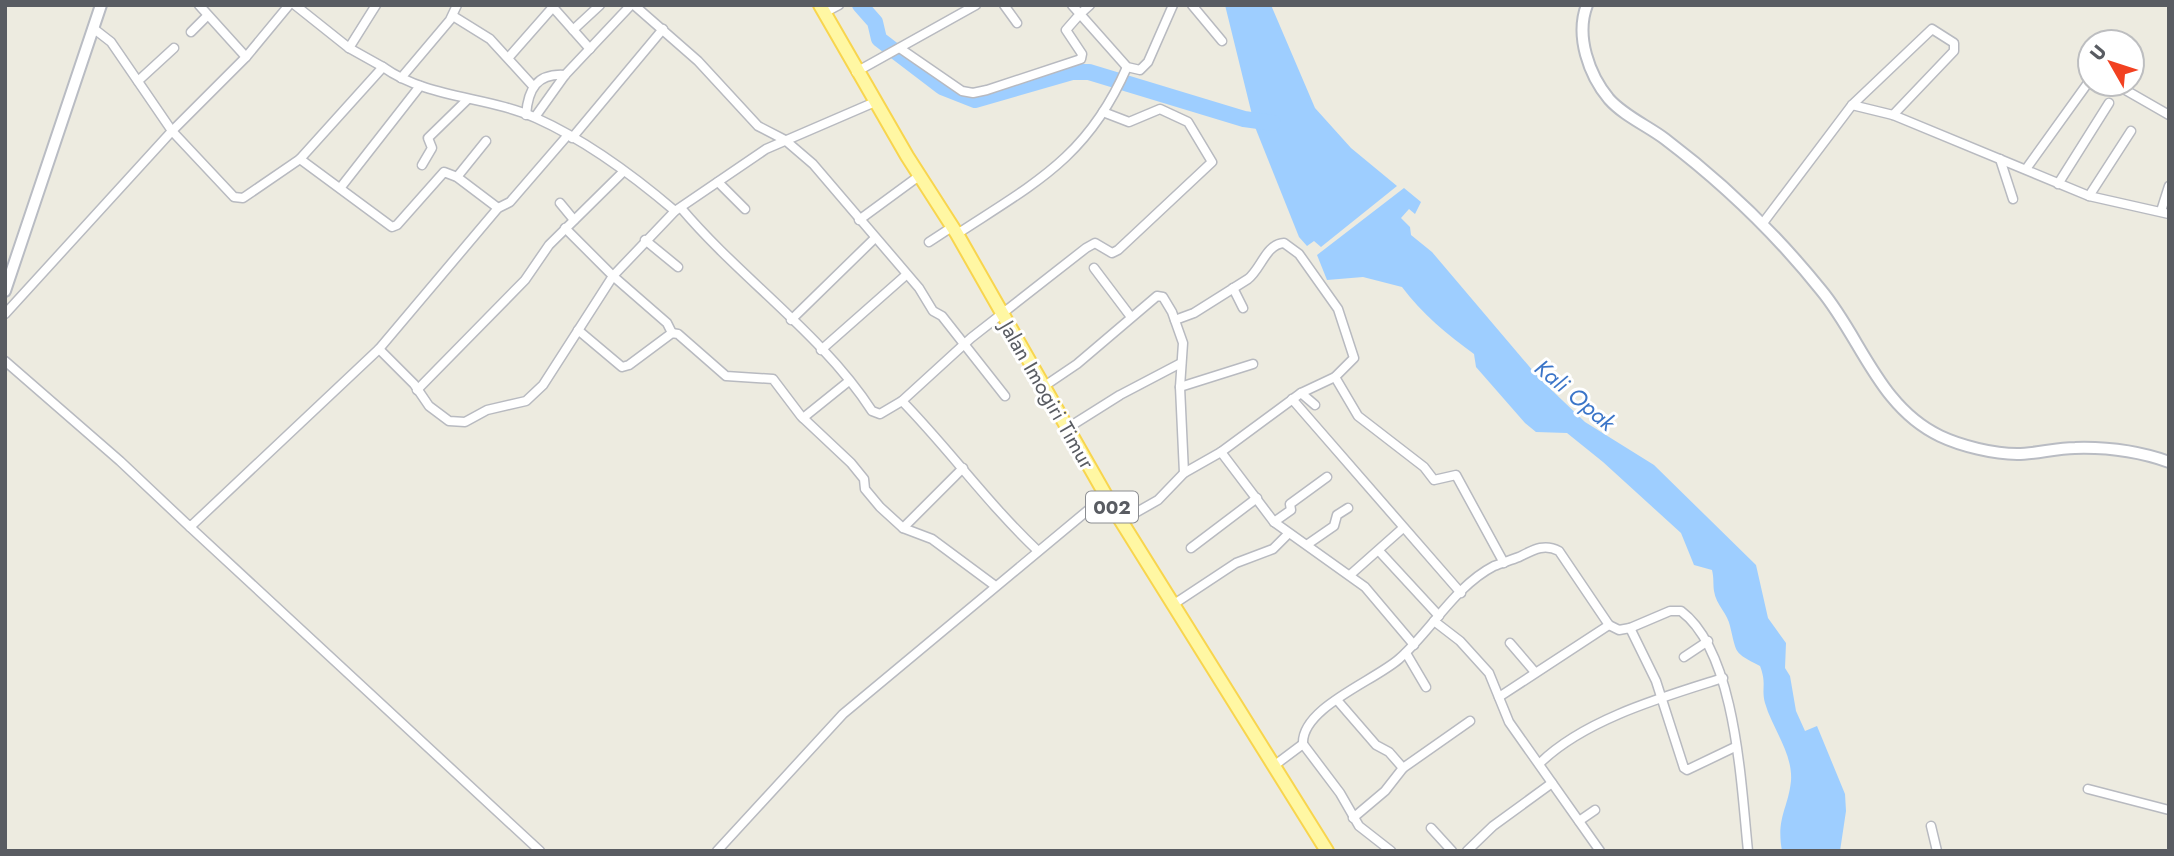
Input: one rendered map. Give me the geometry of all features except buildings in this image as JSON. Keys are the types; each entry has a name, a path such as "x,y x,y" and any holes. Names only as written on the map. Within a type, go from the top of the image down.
{"main road":[{"name":"Jalan Imogiri Timur","path":"822,9 856,72 954,230 1105,496 1327,851"}],"street":[{"path":"5,291 101,5"},
{"path":"199,5 246,57"},
{"path":"349,48 376,5"},
{"path":"401,78 453,16 457,5"},
{"path":"573,30 600,5"},
{"path":"531,116 565,75 633,5 698,61 741,111 758,126 785,140 813,164 933,311 942,316 1005,396"},
{"path":"822,9 839,5"},
{"path":"856,72 976,5"},
{"path":"1004,5 1017,23"},
{"path":"1072,5 1126,70"},
{"path":"898,50 962,91 987,90 1081,59 1082,54 1066,30 1090,5"},
{"path":"1126,70 1140,70 1145,67 1173,5"},
{"path":"1192,5 1222,41"},
{"path":"1587,5 1583,24 1584,48 1589,65 1610,100 1665,139 1763,223 1823,292 1881,384 1910,415 1932,431 1951,440 2017,454 2108,448 2142,453 2169,462"},
{"path":"5,314 172,131 246,57 288,6 349,48 401,78 467,100 531,116 570,137 678,209 821,350 877,414 902,401 964,344 1090,245 1095,243 1112,253 1118,250 1212,162 1188,122 1179,116 1160,109 1129,122 1103,113"},
{"path":"509,57 552,6 590,49"},
{"path":"191,32 207,16"},
{"path":"453,16 490,39 533,86 531,116"},
{"path":"93,28 111,42 172,131 229,194 239,199 300,159 383,67"},
{"path":"190,527 379,349 498,208 510,202 570,137 663,29"},
{"path":"1763,223 1852,106 1932,29 1954,43 1954,51 1893,115"},
{"path":"138,81 174,48"},
{"path":"929,242 1051,173 1076,149 1103,113 1126,70"},
{"path":"533,86 545,76 565,75"},
{"path":"341,187 420,86"},
{"path":"2026,169 2077,98"},
{"path":"2139,98 2169,115"},
{"path":"422,166 432,148 428,138 467,100"},
{"path":"379,349 442,418 458,423 487,410 526,401 543,385 589,309 613,276 678,209 765,149 875,102"},
{"path":"2058,184 2109,103"},
{"path":"1852,106 1893,115 2089,196 2165,212 2169,187"},
{"path":"2089,196 2131,131"},
{"path":"457,177 486,141"},
{"path":"300,159 392,227 397,225 444,172 457,177 498,208"},
{"path":"2000,159 2013,199"},
{"path":"417,390 525,280 534,263 565,228 623,172"},
{"path":"859,220 919,176"},
{"path":"718,182 745,209"},
{"path":"560,202 574,220"},
{"path":"565,228 613,276 667,323 672,333"},
{"path":"791,320 874,238"},
{"path":"645,240 678,267"},
{"path":"1121,521 1158,500 1184,472 1222,452 1292,399 1335,377 1353,362 1353,352 1346,340 1348,336 1338,309 1299,254 1284,243 1278,243 1266,254 1255,274 1195,313 1175,320"},
{"path":"1094,268 1131,317"},
{"path":"821,350 906,275"},
{"path":"1233,288 1243,308"},
{"path":"1043,387 1077,364 1131,317 1160,296 1175,320 1183,344 1180,387 1184,472"},
{"path":"578,330 618,365 626,368 672,333 678,334 726,376 773,379 803,418 851,463 864,479 868,492 903,528 932,539 994,585"},
{"path":"5,361 120,461 540,851"},
{"path":"1066,429 1120,395 1181,363"},
{"path":"1180,387 1253,364"},
{"path":"1335,377 1358,416 1417,461 1434,480 1456,475 1504,563"},
{"path":"803,418 849,381"},
{"path":"1301,393 1315,405"},
{"path":"1292,399 1461,593"},
{"path":"902,401 963,468 1000,514 1038,551"},
{"path":"1222,452 1274,522 1350,575 1377,600 1414,645"},
{"path":"903,528 963,468"},
{"path":"1274,522 1289,512 1290,504 1328,477"},
{"path":"717,851 843,714 994,585 1105,496"},
{"path":"1191,548 1257,498"},
{"path":"1308,544 1334,526 1337,515 1348,508"},
{"path":"1350,575 1404,528"},
{"path":"1174,604 1236,563 1273,549 1289,534"},
{"path":"1391,851 1359,826 1340,793 1303,744 1302,734 1307,724 1336,700 1377,676 1406,653 1461,593 1492,567 1543,546 1559,551 1609,625 1619,630 1670,611 1681,611 1693,619 1708,642 1723,678 1748,851"},
{"path":"1379,551 1437,619 1489,673 1510,722 1600,851"},
{"path":"1499,696 1609,625"},
{"path":"1630,628 1663,698 1684,768 1687,770 1735,747"},
{"path":"1684,657 1708,642"},
{"path":"1510,643 1534,671"},
{"path":"1406,653 1426,687"},
{"path":"1539,763 1564,741 1663,698 1723,678"},
{"path":"1336,700 1376,745 1389,752 1403,768"},
{"path":"1353,818 1385,791 1403,768 1470,721"},
{"path":"1275,765 1303,744"},
{"path":"1466,851 1493,826 1552,782"},
{"path":"2088,789 2169,810"},
{"path":"1579,821 1595,810"},
{"path":"1931,826 1937,851"},
{"path":"1431,828 1452,851"}],"water":[{"path":"1225,5 1271,5 1315,108 1351,148 1397,186 1321,247 1314,241 1307,246 1299,237 1255,127"},
{"path":"1404,188 1421,202 1415,214 1409,209 1401,218 1410,227 1411,235 1432,252 1539,378 1585,422 1654,465 1756,565 1768,618 1786,643 1785,668 1790,676 1796,711 1805,731 1817,726 1845,794 1846,811 1840,851 1782,851 1780,830 1790,791 1791,771 1765,703 1762,672 1760,666 1738,651 1729,622 1715,596 1712,570 1694,565 1681,533 1567,433 1536,432 1525,423 1476,367 1474,354 1435,323 1402,287 1363,277 1327,280 1317,255"}],"waterway":[{"path":"860,5 875,22 879,39 942,87 975,100 1072,72 1089,72 1244,119 1273,123"}],"water label":[{"name":"Kali Opak","path":"1575,395"}]}
